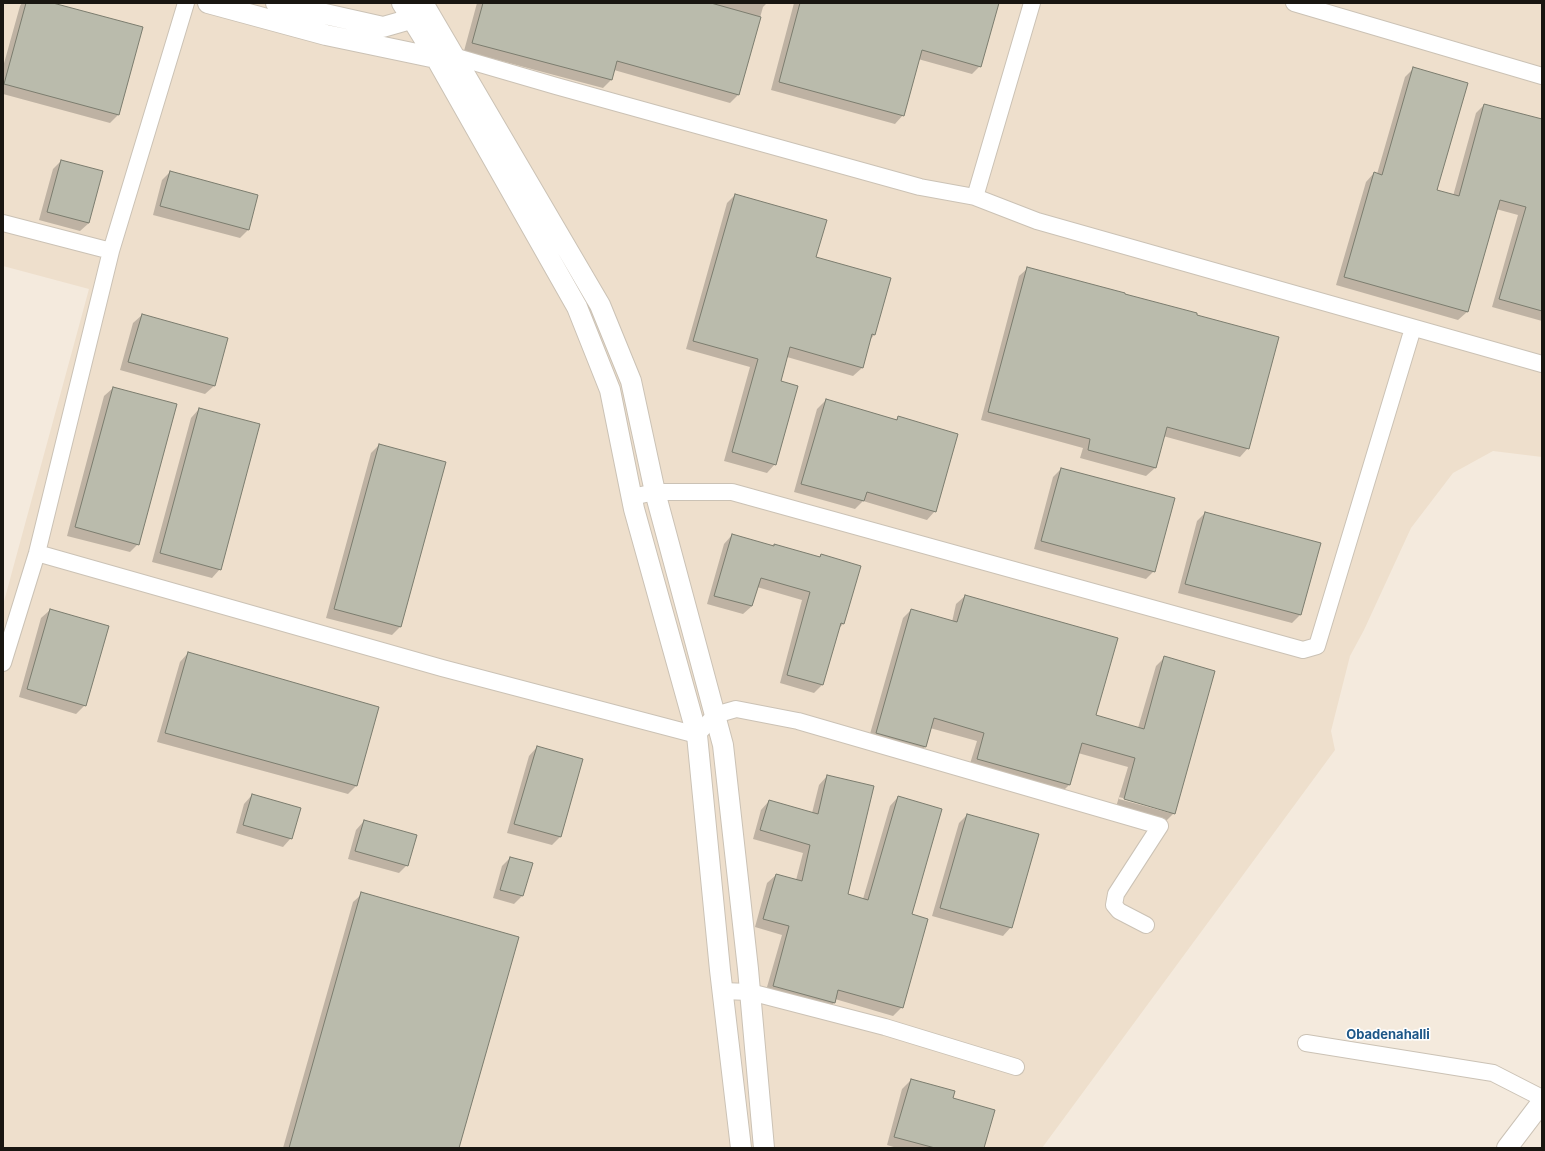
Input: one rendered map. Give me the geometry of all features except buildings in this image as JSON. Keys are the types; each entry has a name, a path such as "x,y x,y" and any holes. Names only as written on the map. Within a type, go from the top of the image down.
{"street":[{"path":"3,663 37,552 111,251 186,3"},
{"path":"208,3 326,35 444,57 535,80 920,187 975,197 1037,221 1542,364"},
{"path":"276,3 383,27 416,8 444,57 577,307 610,390 632,497 697,735 722,990 741,1148"},
{"path":"975,197 1032,3"},
{"path":"1294,3 1542,76"},
{"path":"444,57 600,306 631,381 655,492 723,745 750,992 764,1148"},
{"path":"3,223 111,251"},
{"path":"632,497 655,492 732,492 1303,650 1317,646 1413,328"},
{"path":"37,552 442,668 697,735"},
{"path":"697,735 715,716 736,708 798,722 1160,826 1116,894 1114,904 1119,911 1146,925"},
{"path":"722,990 750,992 885,1027 1016,1067"},
{"path":"1306,1043 1493,1073 1542,1098"},
{"path":"1507,1148 1542,1102"}],"shaded area":[{"path":"3,3 1542,3 1542,457 1493,451 1453,473 1411,528 1364,630 1350,656 1331,731 1335,750 1042,1148 3,1148 3,605 89,289 3,266"}],"district":[{"name":"Obadenahalli","path":"1388,1035"}]}
